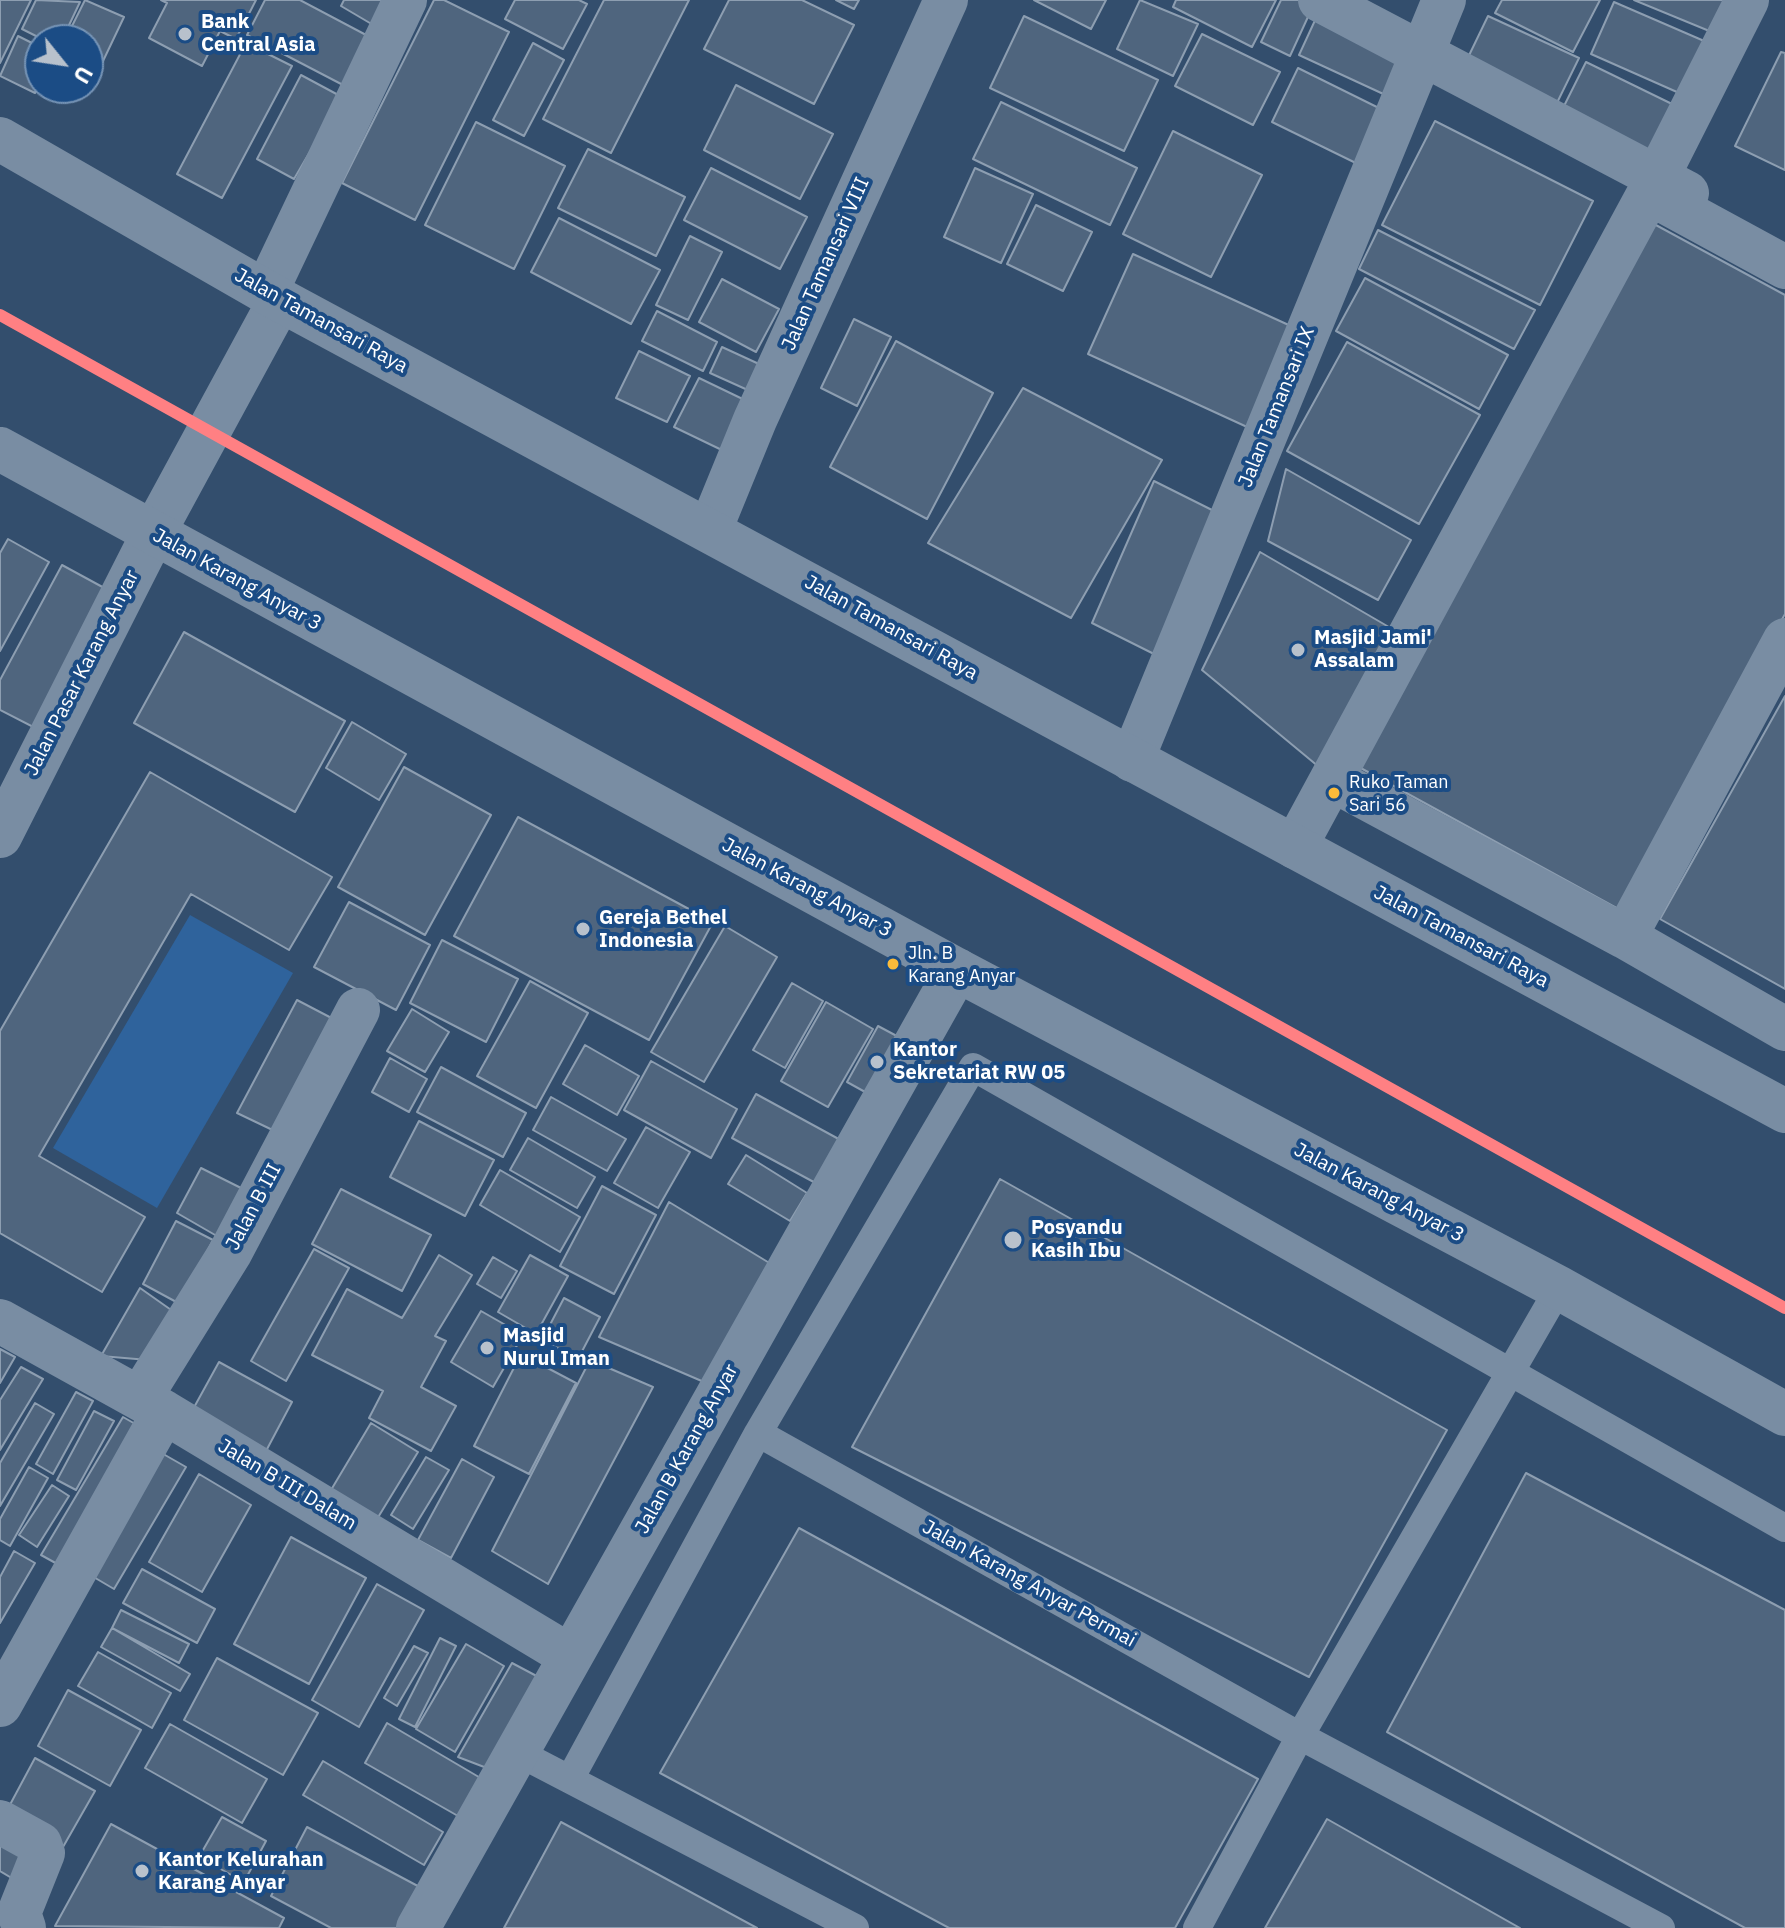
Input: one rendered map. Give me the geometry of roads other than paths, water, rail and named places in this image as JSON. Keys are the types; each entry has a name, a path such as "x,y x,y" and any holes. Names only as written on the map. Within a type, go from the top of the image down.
{"street":[{"name":"Jalan Pasar Karang Anyar","path":"0,836 273,296 405,0"},
{"name":"Jalan Tamansari VIII","path":"710,530 755,420 946,0"},
{"path":"1320,0 1653,185 1785,267"},
{"name":"Jalan Tamansari IX","path":"1132,760 1444,0"},
{"path":"1295,847 1653,185 1747,0"},
{"name":"Jalan Tamansari Raya","path":"0,139 273,296 1785,1111"},
{"path":"1653,185 1785,245"},
{"name":"Jalan Karang Anyar 3","path":"0,449 957,970 1559,1288 1785,1414"},
{"path":"1625,937 1785,640"},
{"path":"1333,780 1625,937 1785,1029"},
{"name":"Jalan B Karang Anyar","path":"418,1928 957,970"},
{"name":"Jalan B III","path":"0,1705 230,1253 358,1010"},
{"name":"Jalan B III Dalam","path":"0,1321 152,1405 570,1656"},
{"path":"0,1822 40,1844 43,1853 19,1913 24,1928"}],"lane":[{"path":"562,1775 973,1067 1785,1528"},
{"path":"1197,1928 1300,1736 1559,1288"},
{"name":"Jalan Karang Anyar Permai","path":"758,1433 1300,1736 1661,1928"},
{"path":"517,1752 855,1928"}],"place":[{"name":"Bank Central Asia","path":"185,34"},
{"name":"Masjid Jami' Assalam","path":"1298,650"},
{"name":"Ruko Taman Sari 56","path":"1334,793"},
{"name":"Gereja Bethel Indonesia","path":"583,929"},
{"name":"Jln. B Karang Anyar","path":"893,964"},
{"name":"Kantor Sekretariat RW 05","path":"877,1062"},
{"name":"Posyandu Kasih Ibu","path":"1013,1240"},
{"name":"Masjid Nurul Iman","path":"487,1348"},
{"name":"Kantor Kelurahan Karang Anyar","path":"142,1871"}]}
